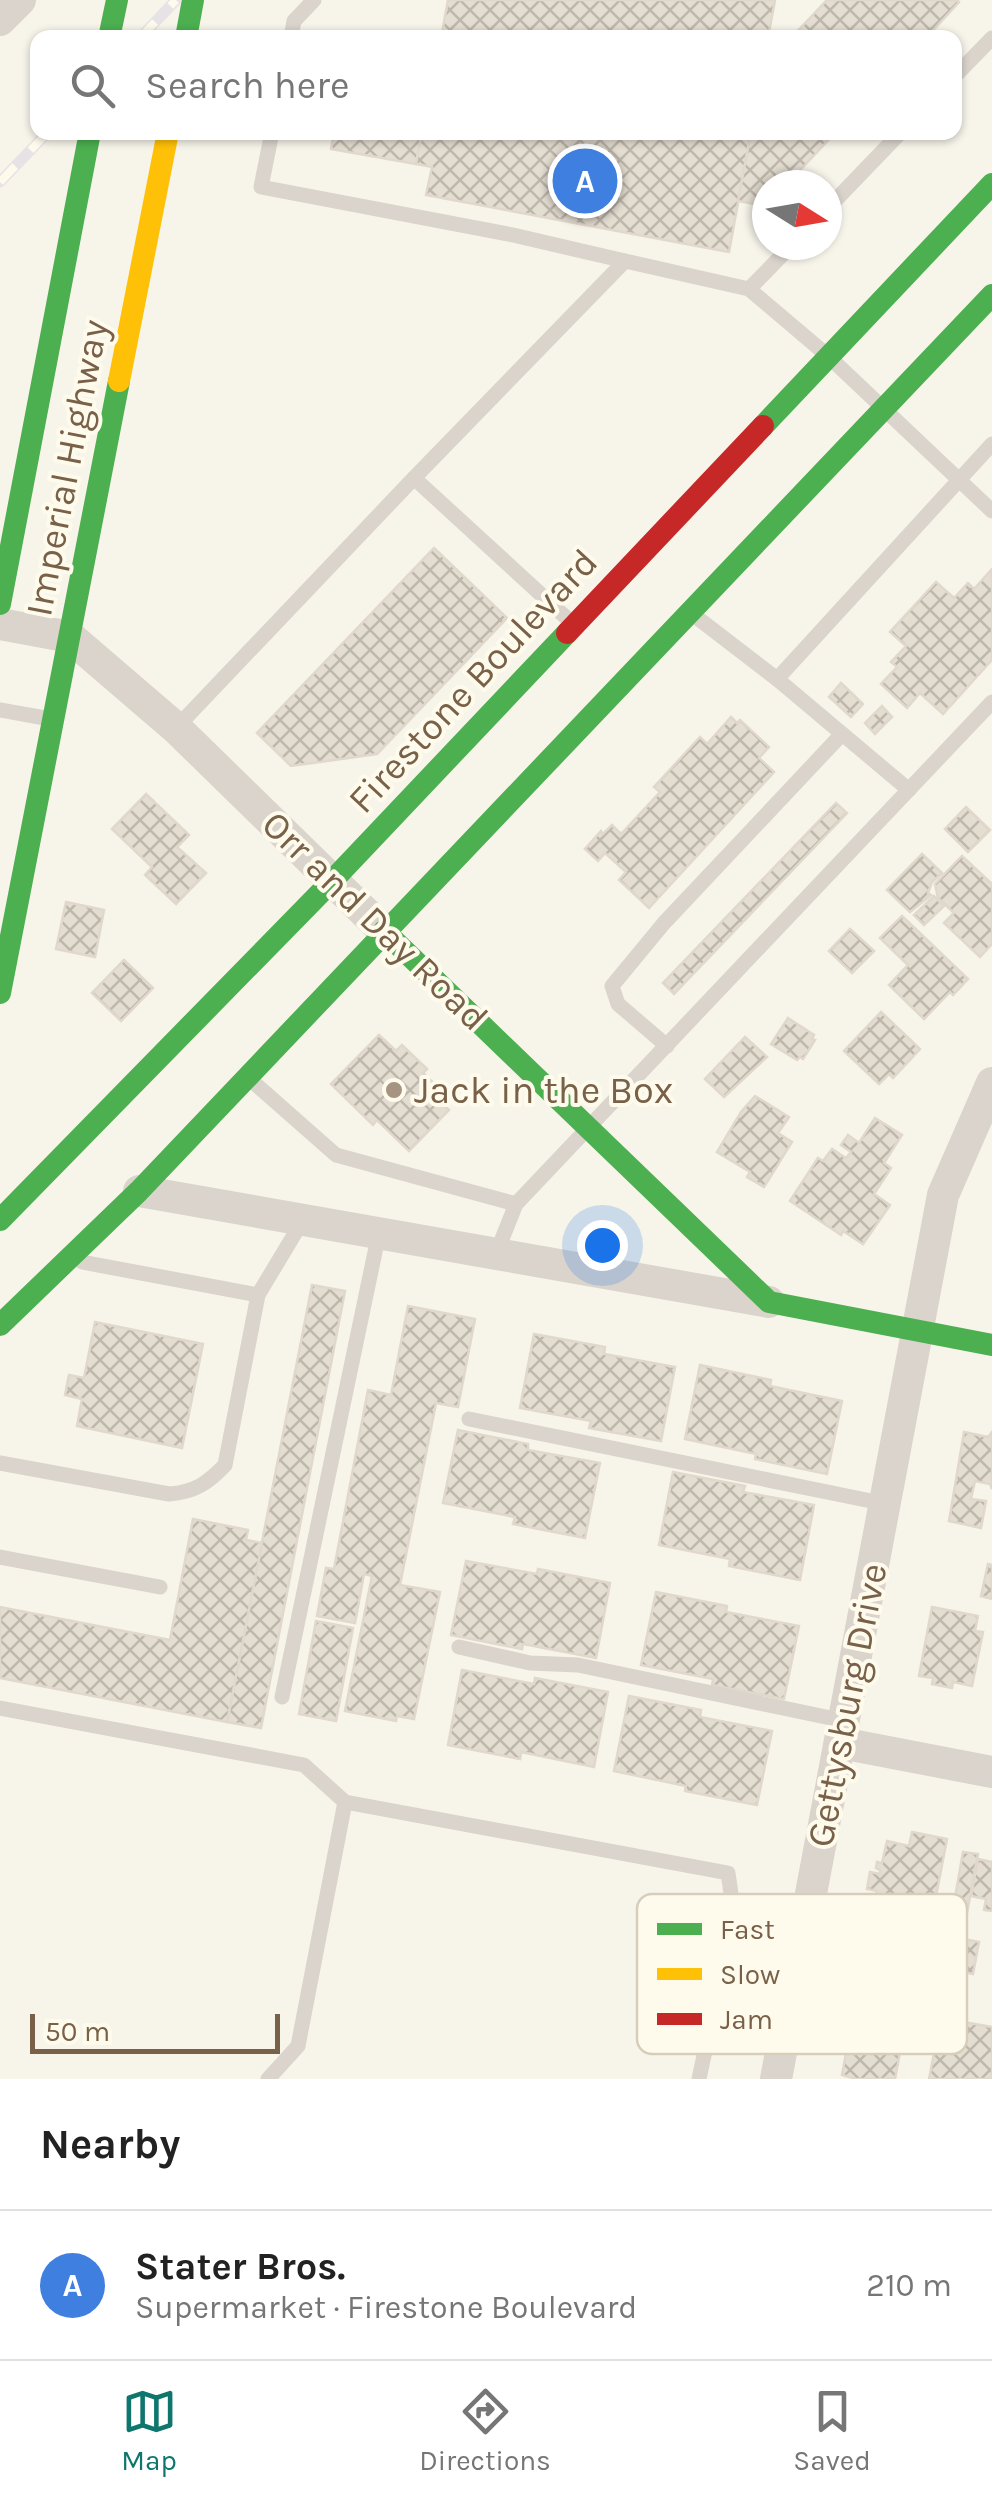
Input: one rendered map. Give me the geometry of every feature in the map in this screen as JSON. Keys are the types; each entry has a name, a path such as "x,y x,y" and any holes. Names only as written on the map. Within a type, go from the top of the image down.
{"main road":[{"path":"110,30 116,0"},
{"path":"187,30 193,0"},
{"name":"Imperial Highway","path":"0,604 88,140"},
{"name":"Imperial Highway","path":"0,993 166,140"},
{"name":"Firestone Boulevard","path":"0,1220 333,880 992,184"},
{"path":"0,1326 139,1191 992,295"},
{"name":"Orr and Day Road","path":"384,932 769,1302"},
{"path":"769,1302 992,1346"}],"street":[{"path":"0,20 20,0"},
{"path":"0,624 70,637"},
{"name":"Orr and Day Road","path":"70,637 176,728 384,932"},
{"name":"Gettysburg Drive","path":"811,1894 943,1195 992,1083"},
{"path":"139,1191 769,1302"},
{"path":"843,1732 992,1772"},
{"name":"Gettysburg Drive","path":"776,2079 781,2054"}],"lane":[{"path":"292,30 294,20 314,0"},
{"path":"962,69 992,38"},
{"path":"270,140 261,187 513,235 750,289 828,356 992,511"},
{"path":"842,193 893,140"},
{"path":"750,289 778,260"},
{"path":"176,728 625,261"},
{"path":"777,679 992,444"},
{"path":"414,478 574,625"},
{"path":"690,612 909,790"},
{"path":"496,1254 516,1204 992,702"},
{"path":"0,710 53,720"},
{"path":"666,1046 618,1004 612,986 664,922 842,734"},
{"path":"246,1076 336,1154 516,1204"},
{"path":"0,1463 170,1494 190,1493 210,1482 225,1464 258,1295 303,1220"},
{"path":"282,1697 379,1233"},
{"path":"68,1260 258,1295"},
{"path":"469,1419 886,1504"},
{"path":"0,1557 160,1587"},
{"path":"459,1647 530,1662 578,1665 843,1732"},
{"path":"0,1708 304,1765 346,1802 728,1873 731,1894"},
{"path":"268,2079 298,2046 346,1802"},
{"path":"699,2079 704,2054"}],"building":[{"path":"448,0 775,0 769,30 442,30"},
{"path":"827,0 959,2 933,30 799,30"},
{"path":"333,140 420,140 416,164 331,149"},
{"path":"420,140 750,140 729,252 426,195 432,167 416,164"},
{"path":"749,140 828,140 800,170 752,170 752,204 738,201"},
{"path":"434,548 507,618 377,754 291,766 257,733"},
{"path":"992,569 992,660 943,714 920,693 907,708 881,684 897,667 891,662 906,646 890,632 936,582 954,598 968,583 974,589"},
{"path":"841,683 863,704 851,717 829,697"},
{"path":"882,706 892,717 875,734 865,723"},
{"path":"731,717 737,723 740,720 769,747 759,758 774,772 649,908 619,880 626,872 605,853 598,861 585,849 612,825 621,834 660,792 654,787 700,737 707,744"},
{"path":"146,794 189,835 177,847 206,873 176,904 145,875 152,867 112,829"},
{"path":"836,803 847,813 674,994 663,983"},
{"path":"966,807 990,830 968,852 945,829"},
{"path":"922,854 942,873 932,882 928,893 931,895 910,912 887,890"},
{"path":"962,856 992,884 992,944 980,957 944,923 954,913 938,898 935,884"},
{"path":"934,896 944,906 924,925 914,915"},
{"path":"66,902 104,910 95,957 56,949"},
{"path":"902,916 968,979 924,1019 889,985 908,965 880,938"},
{"path":"850,929 874,951 852,973 829,951"},
{"path":"124,960 153,988 121,1021 92,993"},
{"path":"881,1012 920,1049 893,1078 889,1074 879,1084 844,1051"},
{"path":"788,1018 814,1035 803,1059 797,1060 771,1044"},
{"path":"379,1035 396,1051 402,1045 445,1094 439,1100 449,1110 409,1151 377,1120 373,1125 331,1084"},
{"path":"745,1037 767,1057 724,1097 705,1079"},
{"path":"755,1096 789,1117 778,1133 792,1142 764,1187 747,1177 750,1172 717,1152"},
{"path":"875,1118 902,1135 884,1163 891,1168 874,1194 890,1205 863,1244 843,1231 841,1235 790,1201 818,1158 823,1161 832,1149 846,1158 851,1152 841,1145 848,1135 859,1143"},
{"path":"312,1285 345,1291 261,1728 227,1722"},
{"path":"408,1306 475,1319 458,1407 436,1403 400,1585 440,1592 414,1719 397,1716 396,1721 345,1711 372,1576 364,1574 355,1623 317,1616 326,1568 334,1569 368,1390 391,1395"},
{"path":"95,1322 203,1344 182,1448 77,1426 82,1399 65,1395 69,1375 84,1378"},
{"path":"534,1334 605,1347 604,1354 675,1367 661,1441 589,1428 591,1421 520,1408"},
{"path":"700,1365 771,1380 770,1386 842,1401 827,1474 685,1439"},
{"path":"458,1430 528,1444 528,1450 600,1463 585,1538 513,1524 515,1517 443,1503"},
{"path":"964,1432 988,1437 992,1432 992,1489 990,1484 975,1481 971,1499 986,1501 981,1528 949,1521"},
{"path":"673,1472 745,1486 743,1492 814,1505 800,1580 729,1566 730,1559 659,1545"},
{"path":"193,1519 248,1530 246,1540 262,1543 227,1722 0,1678 0,1607 170,1640"},
{"path":"466,1561 610,1583 596,1658 451,1635"},
{"path":"988,1564 992,1565 992,1599 981,1596"},
{"path":"656,1592 727,1606 726,1612 799,1626 784,1699 712,1685 713,1679 641,1665"},
{"path":"932,1607 978,1616 975,1631 983,1632 972,1686 953,1682 952,1688 932,1684 933,1678 919,1676"},
{"path":"316,1621 353,1628 336,1721 299,1714"},
{"path":"462,1670 534,1684 535,1678 608,1692 594,1767 521,1752 520,1759 448,1745"},
{"path":"629,1696 701,1710 700,1717 772,1731 757,1805 685,1791 686,1786 614,1771"},
{"path":"912,1832 947,1839 936,1894 876,1894 867,1889 870,1872 880,1874 877,1862 882,1863 887,1841 909,1846"},
{"path":"963,1852 978,1854 967,1913 967,1894 956,1894"},
{"path":"978,1859 992,1862 992,1911 984,1910 986,1899 971,1896"},
{"path":"967,1940 979,1942 973,1974 967,1973"},
{"path":"967,2023 992,2027 992,2079 929,2079 934,2054 967,2054"},
{"path":"846,2054 900,2054 895,2079 842,2075"}],"railway":[{"path":"148,30 176,0"},
{"path":"0,182 40,140"}],"traffic: fast":[{"path":"111,30 117,0"},
{"path":"187,30 193,0"},
{"path":"0,604 88,140"},
{"path":"763,426 992,184"},
{"path":"0,1325 139,1191 992,295"},
{"path":"0,993 119,381"},
{"path":"0,1220 333,880 567,633"},
{"path":"384,931 769,1302 992,1345"}],"traffic: slow":[{"path":"119,381 166,140"}],"traffic: jam":[{"path":"567,633 763,426"}],"place":[{"name":"Stater Bros.","path":"585,181"},
{"name":"Jack in the Box","path":"394,1090"}]}
